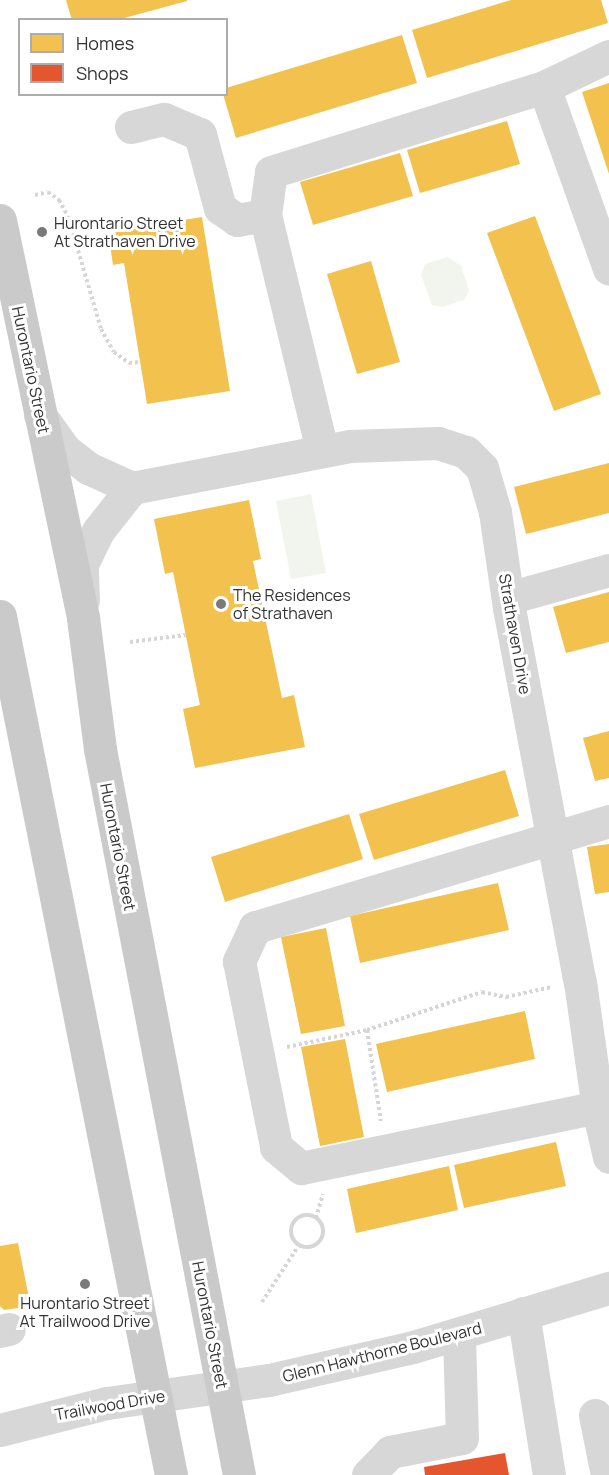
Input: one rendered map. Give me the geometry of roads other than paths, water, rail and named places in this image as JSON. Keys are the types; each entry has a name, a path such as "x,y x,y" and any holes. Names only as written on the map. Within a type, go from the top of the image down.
{"main road":[{"name":"Hurontario Street","path":"0,220 83,618 100,749 239,1475"},
{"path":"0,616 158,1396 171,1475"}],"street":[{"path":"322,450 265,215 271,172 544,87 609,56"},
{"path":"544,87 609,269"},
{"path":"130,126 164,118 200,134 220,208 237,220 265,215"},
{"path":"40,415 65,450 80,462 132,488 98,531 82,564 83,618"},
{"name":"Strathaven Drive","path":"132,488 322,450 438,443 466,452 482,468 488,483 604,1107 609,1157"},
{"path":"508,598 609,570"},
{"path":"604,1107 301,1168 276,1147 239,961 255,927 609,821"},
{"name":"Glenn Hawthorne Boulevard","path":"222,1387 269,1380 459,1335 523,1313 609,1288"},
{"path":"523,1313 549,1475"},
{"path":"368,1475 390,1452 462,1438 459,1335"},
{"name":"Trailwood Drive","path":"0,1430 67,1412 222,1387"},
{"path":"595,1415 608,1475"}],"place":[{"name":"Hurontario Street At Strathaven Drive","path":"42,232"},
{"name":"The Residences of Strathaven","path":"221,604"},
{"name":"Hurontario Street At Trailwood Drive","path":"85,1284"}]}
